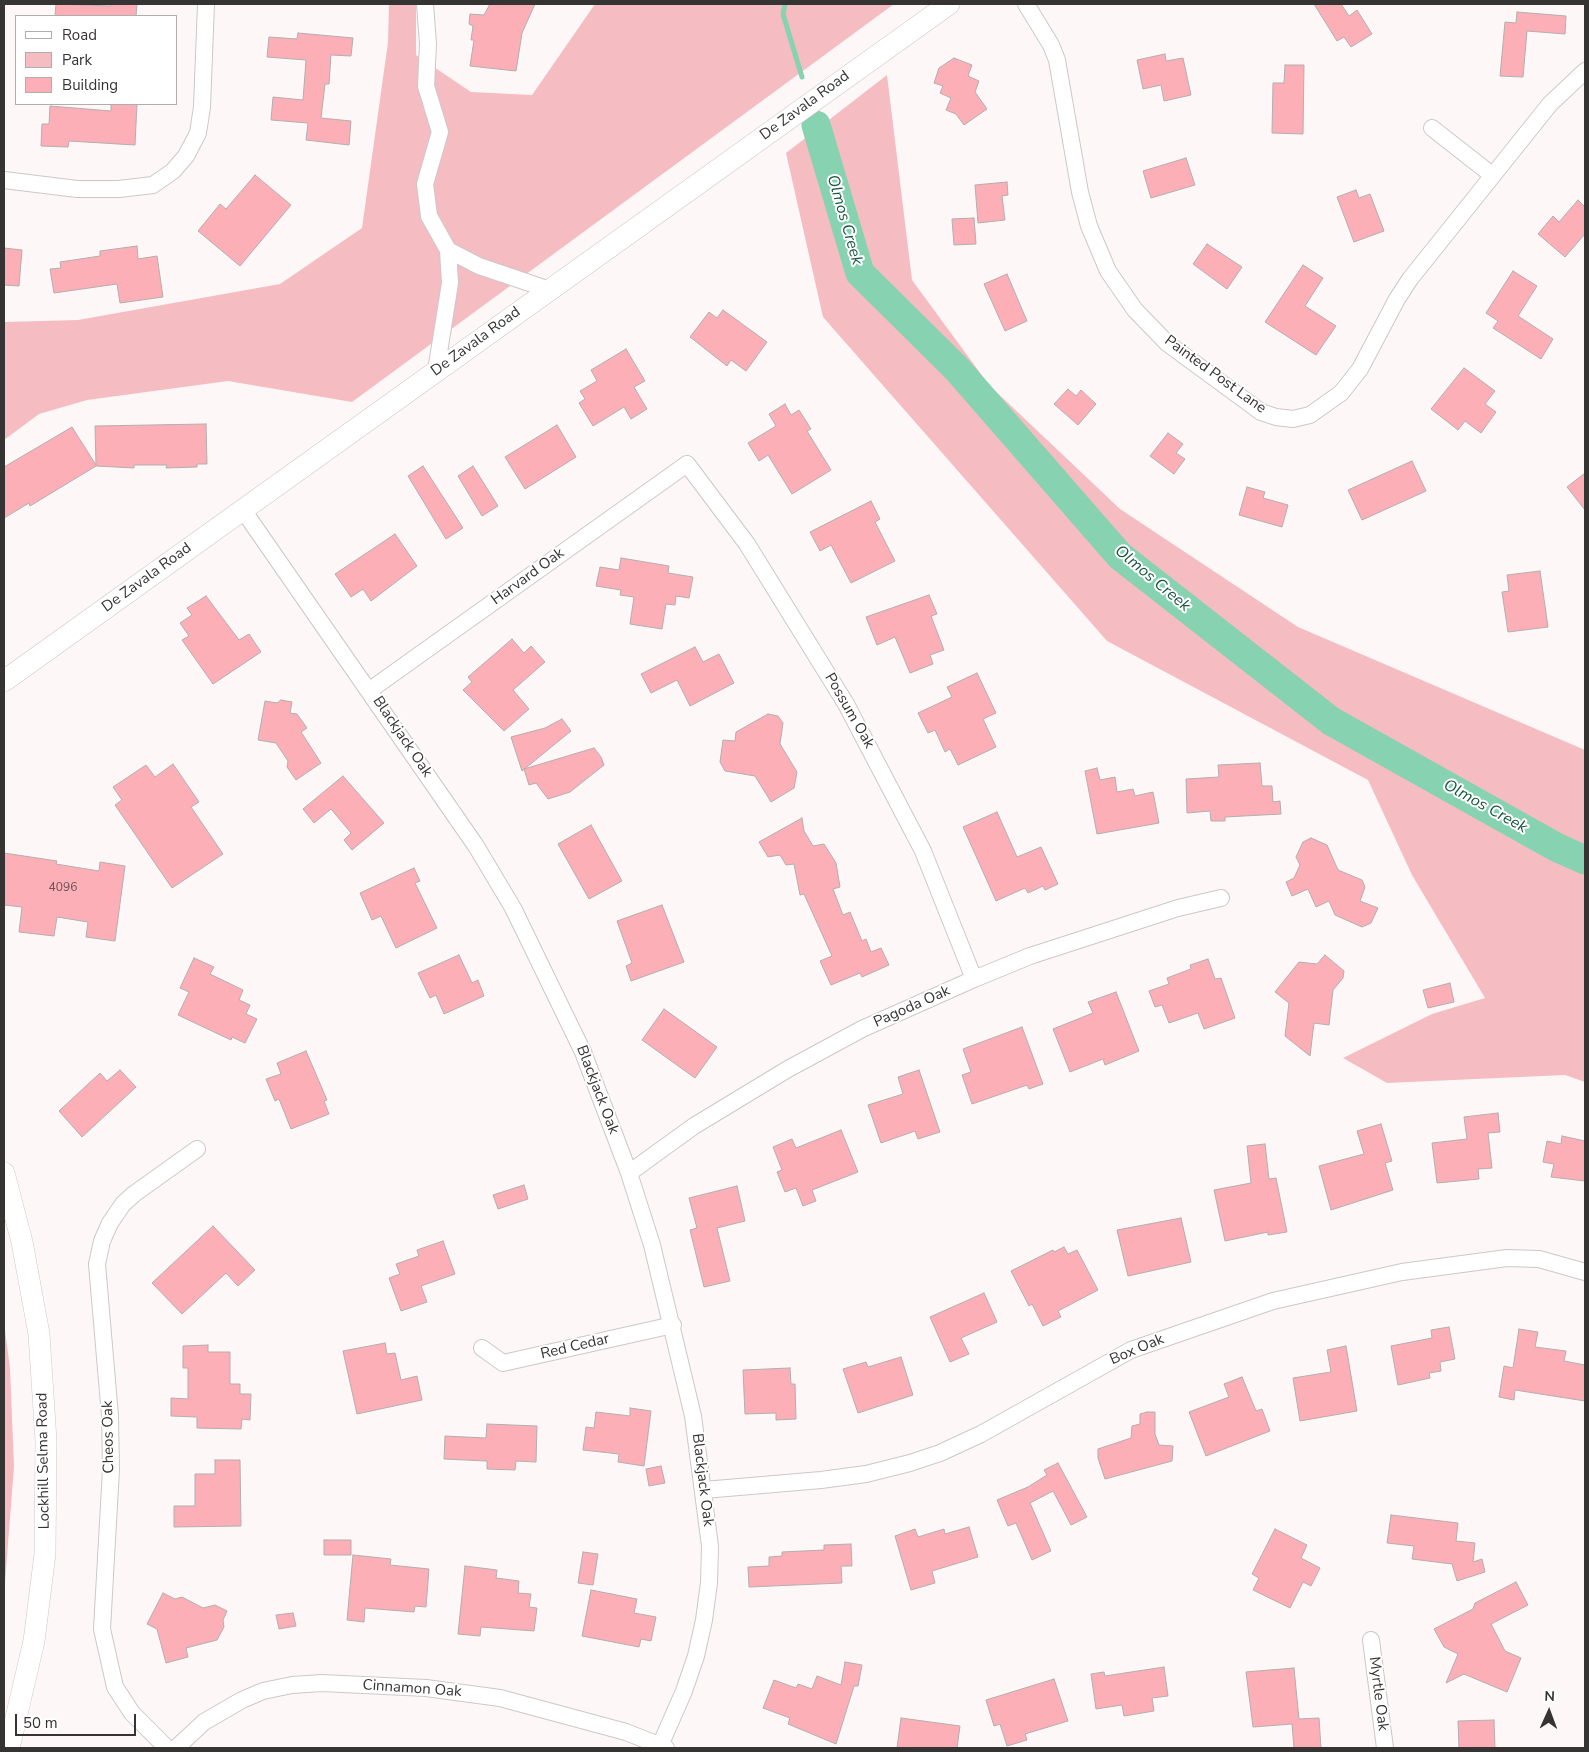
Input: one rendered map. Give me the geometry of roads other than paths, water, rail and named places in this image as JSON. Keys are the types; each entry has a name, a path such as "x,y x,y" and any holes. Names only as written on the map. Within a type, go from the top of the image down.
{"main road":[{"name":"De Zavala Road","path":"4,681 949,4"},
{"name":"Lockhill Selma Road","path":"4,1173 22,1242 39,1334 46,1441 45,1554 34,1641 9,1748"}],"street":[{"path":"4,180 77,189 119,189 153,185 173,171 186,156 198,133 202,107 206,4"},
{"path":"425,4 428,44 426,86 440,132 425,184 429,216 448,250 450,283 436,371"},
{"name":"Painted Post Lane","path":"1026,4 1052,45 1057,60 1080,192 1089,226 1108,271 1135,310 1167,343 1261,412 1293,419 1310,415 1341,393 1360,369 1396,299 1410,279 1550,104 1585,71"},
{"path":"1432,128 1492,175"},
{"path":"448,250 479,266 550,290"},
{"name":"Harvard Oak","path":"370,690 687,464"},
{"name":"Possum Oak","path":"687,464 747,544 846,704 923,851 974,979"},
{"name":"Blackjack Oak","path":"242,510 370,690 476,846 513,908 583,1052 629,1173 652,1245 673,1325 693,1416 710,1546 709,1583 704,1620 696,1656 662,1747"},
{"name":"Pagoda Oak","path":"629,1173 694,1126 788,1069 862,1029 974,979 1087,936 1178,908 1221,898"},
{"name":"Cheos Oak","path":"166,1748 132,1713 115,1687 102,1629 111,1469 110,1416 97,1264 102,1241 110,1223 123,1204 197,1149"},
{"name":"Box Oak","path":"704,1490 866,1474 940,1453 981,1434 1131,1350 1273,1300 1402,1272 1507,1258 1539,1259 1585,1272"},
{"name":"Red Cedar","path":"482,1348 503,1363 673,1325"},
{"name":"Myrtle Oak","path":"1371,1640 1385,1748"},
{"name":"Cinnamon Oak","path":"176,1748 204,1722 242,1700 263,1691 292,1685 322,1683 426,1688 492,1696 626,1732 662,1747"}],"waterway":[{"name":"Olmos Creek","path":"785,4 783,14 802,77"},
{"name":"Olmos Creek","path":"816,125 860,273 957,369 1120,556 1331,721 1556,847 1585,860"}]}
